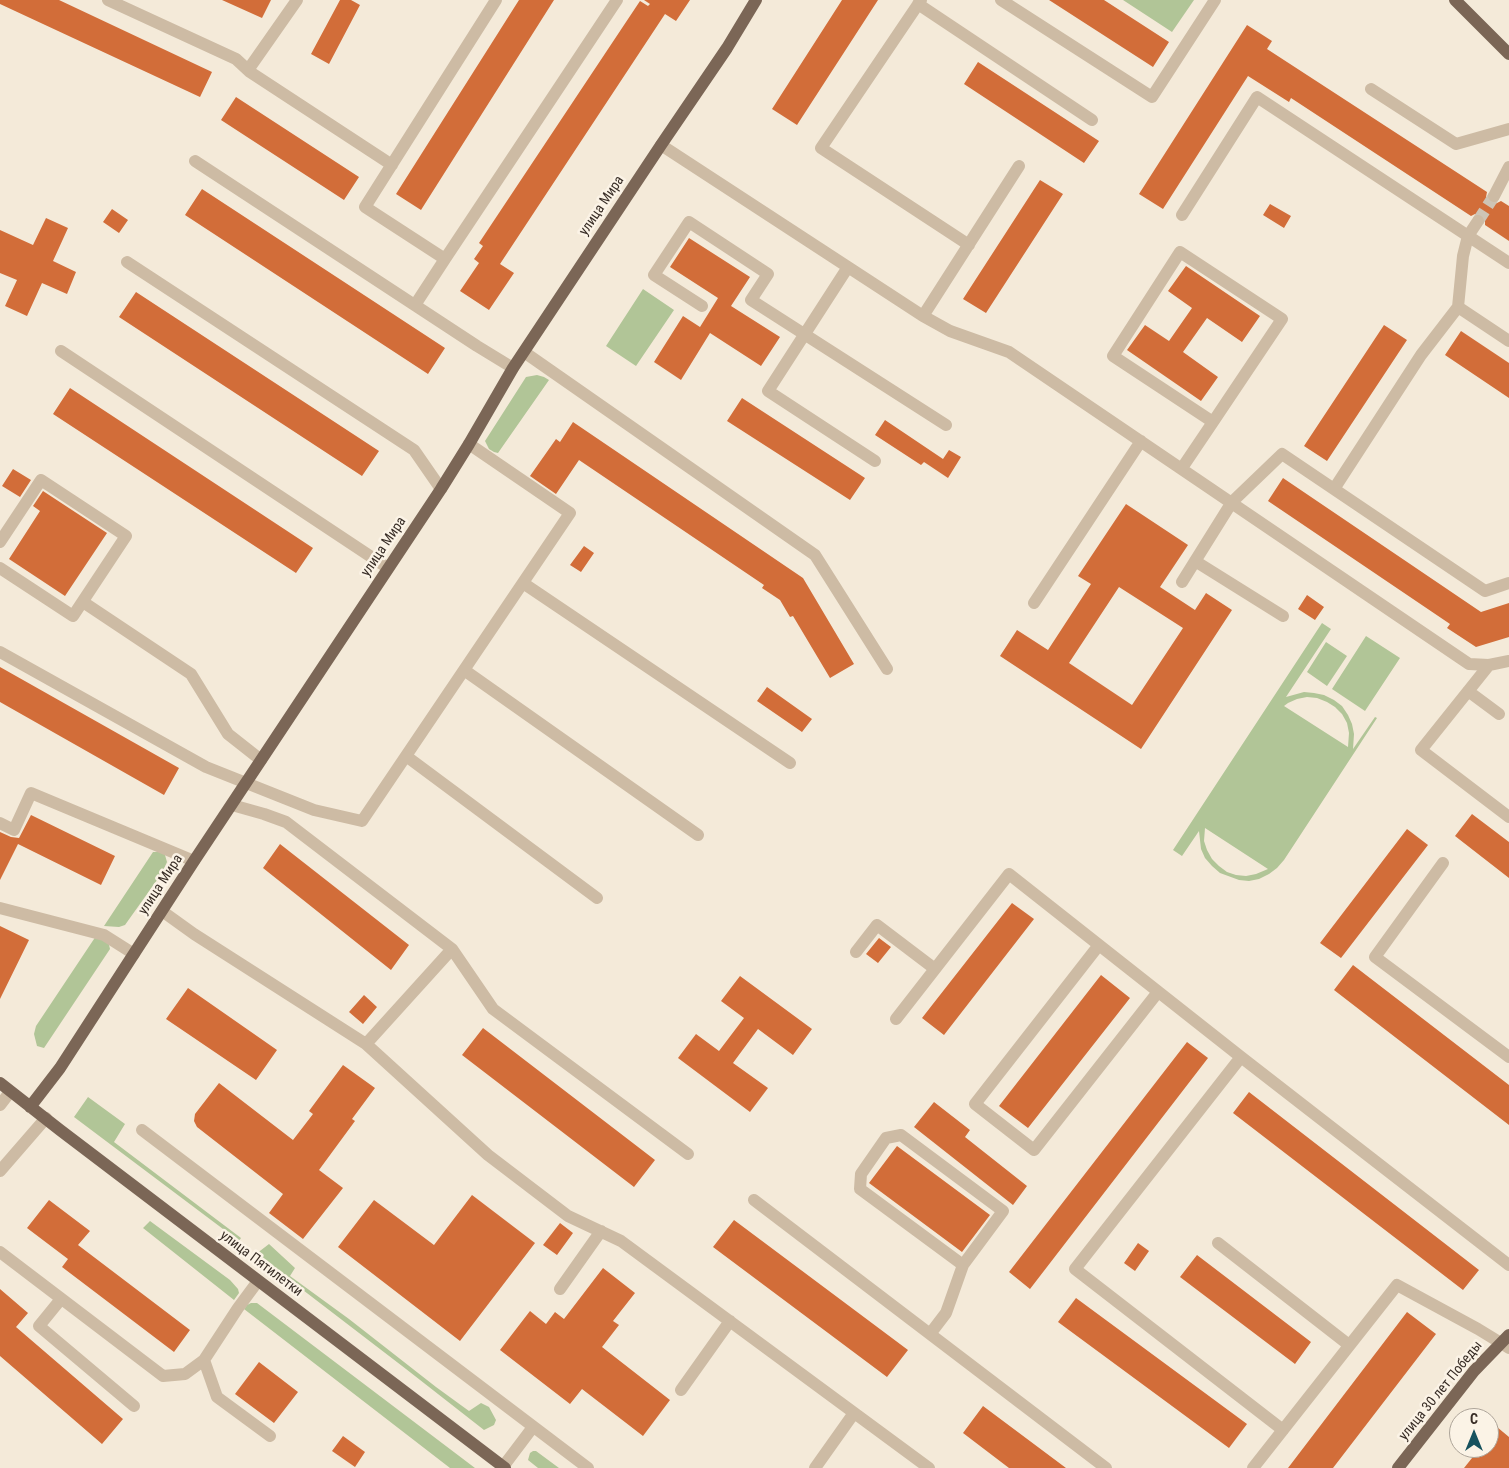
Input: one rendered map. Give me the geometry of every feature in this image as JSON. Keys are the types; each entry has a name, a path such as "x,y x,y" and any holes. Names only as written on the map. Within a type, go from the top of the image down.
{"main road":[{"name":"улица Мира","path":"30,1107 60,1068 194,861 441,489 513,368 727,48 756,0"},
{"path":"1455,0 1509,54"},
{"name":"улица Пятилетки","path":"0,1083 503,1468"},
{"name":"улица 30 лет Победы","path":"1398,1468 1474,1372 1506,1342"}],"street":[{"path":"108,0 236,59 248,70 392,165"},
{"path":"248,70 297,0"},
{"path":"445,259 365,207 496,0"},
{"path":"415,305 617,0"},
{"path":"1001,0 1152,97 1215,0"},
{"path":"969,244 821,148 920,2 1092,120"},
{"path":"1371,89 1456,144 1509,129"},
{"path":"1182,216 1257,97 1509,264"},
{"path":"661,145 924,316 950,331 1009,352 1469,664 1489,665 1509,661"},
{"path":"194,161 513,368"},
{"path":"924,316 1020,166"},
{"path":"1494,196 1509,167"},
{"path":"1334,489 1421,355 1458,307 1462,256 1468,236 1478,221"},
{"path":"702,306 654,276 689,222 768,274 751,300 946,425"},
{"path":"1182,468 1213,422 1282,319 1180,252 1113,356 1213,422"},
{"path":"127,262 414,450 441,489"},
{"path":"848,267 768,392 875,461"},
{"path":"1458,307 1509,341"},
{"path":"61,351 388,568"},
{"path":"524,352 815,555 887,669"},
{"path":"1034,604 1141,441"},
{"path":"0,652 206,767 314,810 362,821 570,513 469,444"},
{"path":"1182,582 1232,502 1282,454 1484,591 1509,583"},
{"path":"0,542 41,480 126,536 73,616 0,568"},
{"path":"1195,561 1283,616"},
{"path":"523,583 790,763"},
{"path":"83,602 191,674 228,734 261,760"},
{"path":"1489,665 1421,750 1509,816"},
{"path":"464,670 698,835"},
{"path":"1468,691 1499,714"},
{"path":"406,756 597,898"},
{"path":"0,823 14,830 31,793 194,861"},
{"path":"232,805 286,822 452,949 493,1009 688,1154"},
{"path":"1443,863 1375,956 1509,1057"},
{"path":"896,1019 1009,874 1509,1265"},
{"path":"0,908 104,935 134,954"},
{"path":"162,911 194,934 366,1044 488,1155 568,1216 621,1241 929,1468"},
{"path":"856,952 878,924 934,969"},
{"path":"1099,945 975,1104 1034,1150 1158,992"},
{"path":"366,1044 452,949"},
{"path":"1241,1057 1075,1269 1283,1430"},
{"path":"0,1105 10,1092"},
{"path":"0,1171 46,1118"},
{"path":"142,1130 588,1468"},
{"path":"930,1334 946,1313 963,1265 1003,1211 901,1135 886,1138 861,1174 860,1189 963,1265"},
{"path":"754,1200 1106,1468"},
{"path":"560,1289 601,1231"},
{"path":"1218,1243 1349,1345"},
{"path":"0,1252 163,1376 185,1374 204,1360 258,1280"},
{"path":"1253,1468 1397,1284 1478,1329 1506,1342"},
{"path":"62,1298 38,1326 134,1406"},
{"path":"681,1390 730,1321"},
{"path":"204,1360 217,1396 270,1436"},
{"path":"814,1468 854,1413"},
{"path":"503,1468 533,1427"}],"green space":[{"path":"1123,0 1194,0 1172,32"},
{"path":"643,289 674,310 636,366 606,346"},
{"path":"537,375 549,380 498,453 489,449 485,441 526,377"},
{"path":"1322,623 1331,629 1286,697 1304,692 1314,693 1324,695 1342,706 1352,724 1354,734 1353,749 1375,717 1377,718 1284,860 1269,874 1249,881 1239,880 1220,873 1212,866 1205,858 1201,849 1199,831 1182,856 1173,850","holes":["1307,697 1327,702 1342,714 1347,723 1349,733 1348,747 1284,706 1297,699","1205,828 1268,869 1246,876 1227,872 1212,859 1207,850 1204,841"]},
{"path":"1366,636 1400,658 1365,711 1332,689"},
{"path":"1326,642 1347,656 1327,686 1307,672"},
{"path":"153,852 161,852 165,855 167,862 162,873 125,925 119,927 104,926"},
{"path":"96,936 108,941 110,949 44,1048 37,1046 34,1034 36,1026"},
{"path":"88,1097 125,1124 114,1142 241,1238 239,1241 74,1117"},
{"path":"150,1221 230,1280 239,1293 234,1300 143,1228"},
{"path":"269,1244 295,1268 290,1276 469,1411 481,1403 489,1407 496,1420 494,1425 484,1430 256,1254"},
{"path":"251,1303 257,1303 475,1468 450,1468 244,1309"},
{"path":"536,1451 559,1468 538,1468 528,1460 530,1453"}],"building":[{"path":"0,0 59,0 212,72 200,97 0,4"},
{"path":"222,0 271,0 262,18"},
{"path":"340,0 351,0 360,5 329,64 311,54"},
{"path":"519,0 554,0 421,210 396,194"},
{"path":"644,0 690,0 676,21 665,14 500,264 514,273 489,310 460,291 479,263 474,259 483,246 479,243 640,1 648,6 650,4"},
{"path":"842,0 878,0 797,125 772,109"},
{"path":"1049,0 1104,0 1169,42 1153,67"},
{"path":"1247,25 1272,41 1267,49 1487,192 1486,197 1490,203 1495,204 1501,201 1509,206 1509,241 1485,225 1485,218 1482,214 1471,216 1291,98 1289,102 1248,76 1163,209 1139,194"},
{"path":"978,62 1099,141 1084,163 964,84"},
{"path":"236,97 359,177 344,200 221,120"},
{"path":"1040,180 1063,194 986,313 963,299"},
{"path":"202,189 445,348 428,374 185,215"},
{"path":"1270,204 1291,216 1284,228 1263,215"},
{"path":"112,209 128,220 119,233 103,222"},
{"path":"46,218 68,228 53,261 76,272 67,294 42,283 27,316 5,306 17,280 0,273 0,230 33,245"},
{"path":"689,238 750,277 731,306 780,337 761,366 710,333 681,380 654,362 683,316 700,327 718,298 670,267"},
{"path":"1186,266 1260,316 1242,342 1207,318 1183,352 1218,377 1201,401 1127,350 1145,325 1169,341 1192,308 1168,291"},
{"path":"136,292 379,451 362,476 119,317"},
{"path":"1384,325 1407,340 1327,461 1304,446"},
{"path":"1461,331 1509,363 1509,398 1445,355"},
{"path":"70,388 313,548 296,573 53,414"},
{"path":"742,398 865,478 850,500 727,421"},
{"path":"885,420 943,459 949,450 961,457 948,478 924,462 921,465 875,435"},
{"path":"573,422 803,578 854,664 830,678 793,616 790,617 780,600 762,588 764,585 579,460 556,494 530,476 556,439 560,442"},
{"path":"13,469 31,480 20,497 2,486"},
{"path":"1283,478 1481,612 1509,603 1509,637 1476,647 1447,628 1450,624 1268,501"},
{"path":"43,491 107,533 65,596 9,559 40,511 33,506"},
{"path":"1126,504 1188,545 1160,587 1195,610 1206,593 1232,610 1141,749 1000,656 1017,630 1048,650 1091,584 1078,576","holes":["1119,587 1183,628 1132,705 1069,663"]},
{"path":"584,546 594,553 581,572 570,565"},
{"path":"1307,595 1324,607 1315,620 1298,609"},
{"path":"0,667 179,768 164,795 0,702"},
{"path":"767,687 812,719 802,732 757,701"},
{"path":"1472,814 1509,842 1509,878 1455,836"},
{"path":"31,815 115,856 101,885 18,844 0,880 0,832 19,838"},
{"path":"1407,829 1428,845 1341,958 1320,943"},
{"path":"280,844 409,945 391,970 263,868"},
{"path":"1012,903 1034,919 944,1035 922,1018"},
{"path":"0,926 29,940 0,999"},
{"path":"879,938 891,947 878,963 866,954"},
{"path":"1353,965 1509,1085 1509,1125 1334,990"},
{"path":"1101,975 1130,998 1028,1128 999,1106"},
{"path":"740,976 812,1029 793,1055 758,1029 733,1063 768,1088 750,1112 678,1058 696,1034 719,1051 744,1018 721,1001"},
{"path":"188,988 277,1050 256,1080 166,1019"},
{"path":"364,995 377,1007 363,1024 349,1012"},
{"path":"483,1028 655,1160 634,1187 462,1055"},
{"path":"1187,1042 1208,1058 1030,1289 1009,1272"},
{"path":"343,1065 375,1088 352,1119 355,1121 319,1170 343,1188 303,1239 269,1213 283,1194 197,1127 194,1121 195,1114 219,1083 293,1140 313,1114 309,1111"},
{"path":"1249,1092 1479,1270 1463,1290 1233,1113"},
{"path":"934,1102 970,1130 965,1137 1027,1186 1013,1205 914,1127"},
{"path":"897,1146 990,1215 962,1252 869,1183"},
{"path":"472,1195 535,1243 460,1341 338,1247 374,1200 434,1245"},
{"path":"49,1200 90,1231 78,1245 190,1330 174,1352 62,1267 68,1259 27,1228"},
{"path":"734,1220 908,1350 887,1377 713,1247"},
{"path":"560,1223 573,1233 557,1255 543,1245"},
{"path":"1138,1243 1149,1251 1135,1271 1124,1263"},
{"path":"1197,1255 1311,1342 1295,1364 1180,1277"},
{"path":"603,1268 635,1293 613,1321 619,1325 602,1347 670,1400 643,1436 582,1389 570,1404 500,1350 530,1311 546,1324 555,1312 564,1319"},
{"path":"0,1289 28,1313 16,1327 123,1419 102,1444 0,1356"},
{"path":"1076,1298 1247,1424 1229,1448 1058,1322"},
{"path":"1407,1312 1436,1334 1333,1468 1288,1468"},
{"path":"259,1362 298,1392 274,1423 235,1394"},
{"path":"983,1406 1066,1468 1009,1468 963,1433"},
{"path":"1499,1429 1509,1437 1509,1468 1464,1468 1472,1458 1499,1458"},
{"path":"343,1436 365,1452 355,1467 332,1451"}],"tunnel":[{"path":"1478,221 1494,196"}]}
